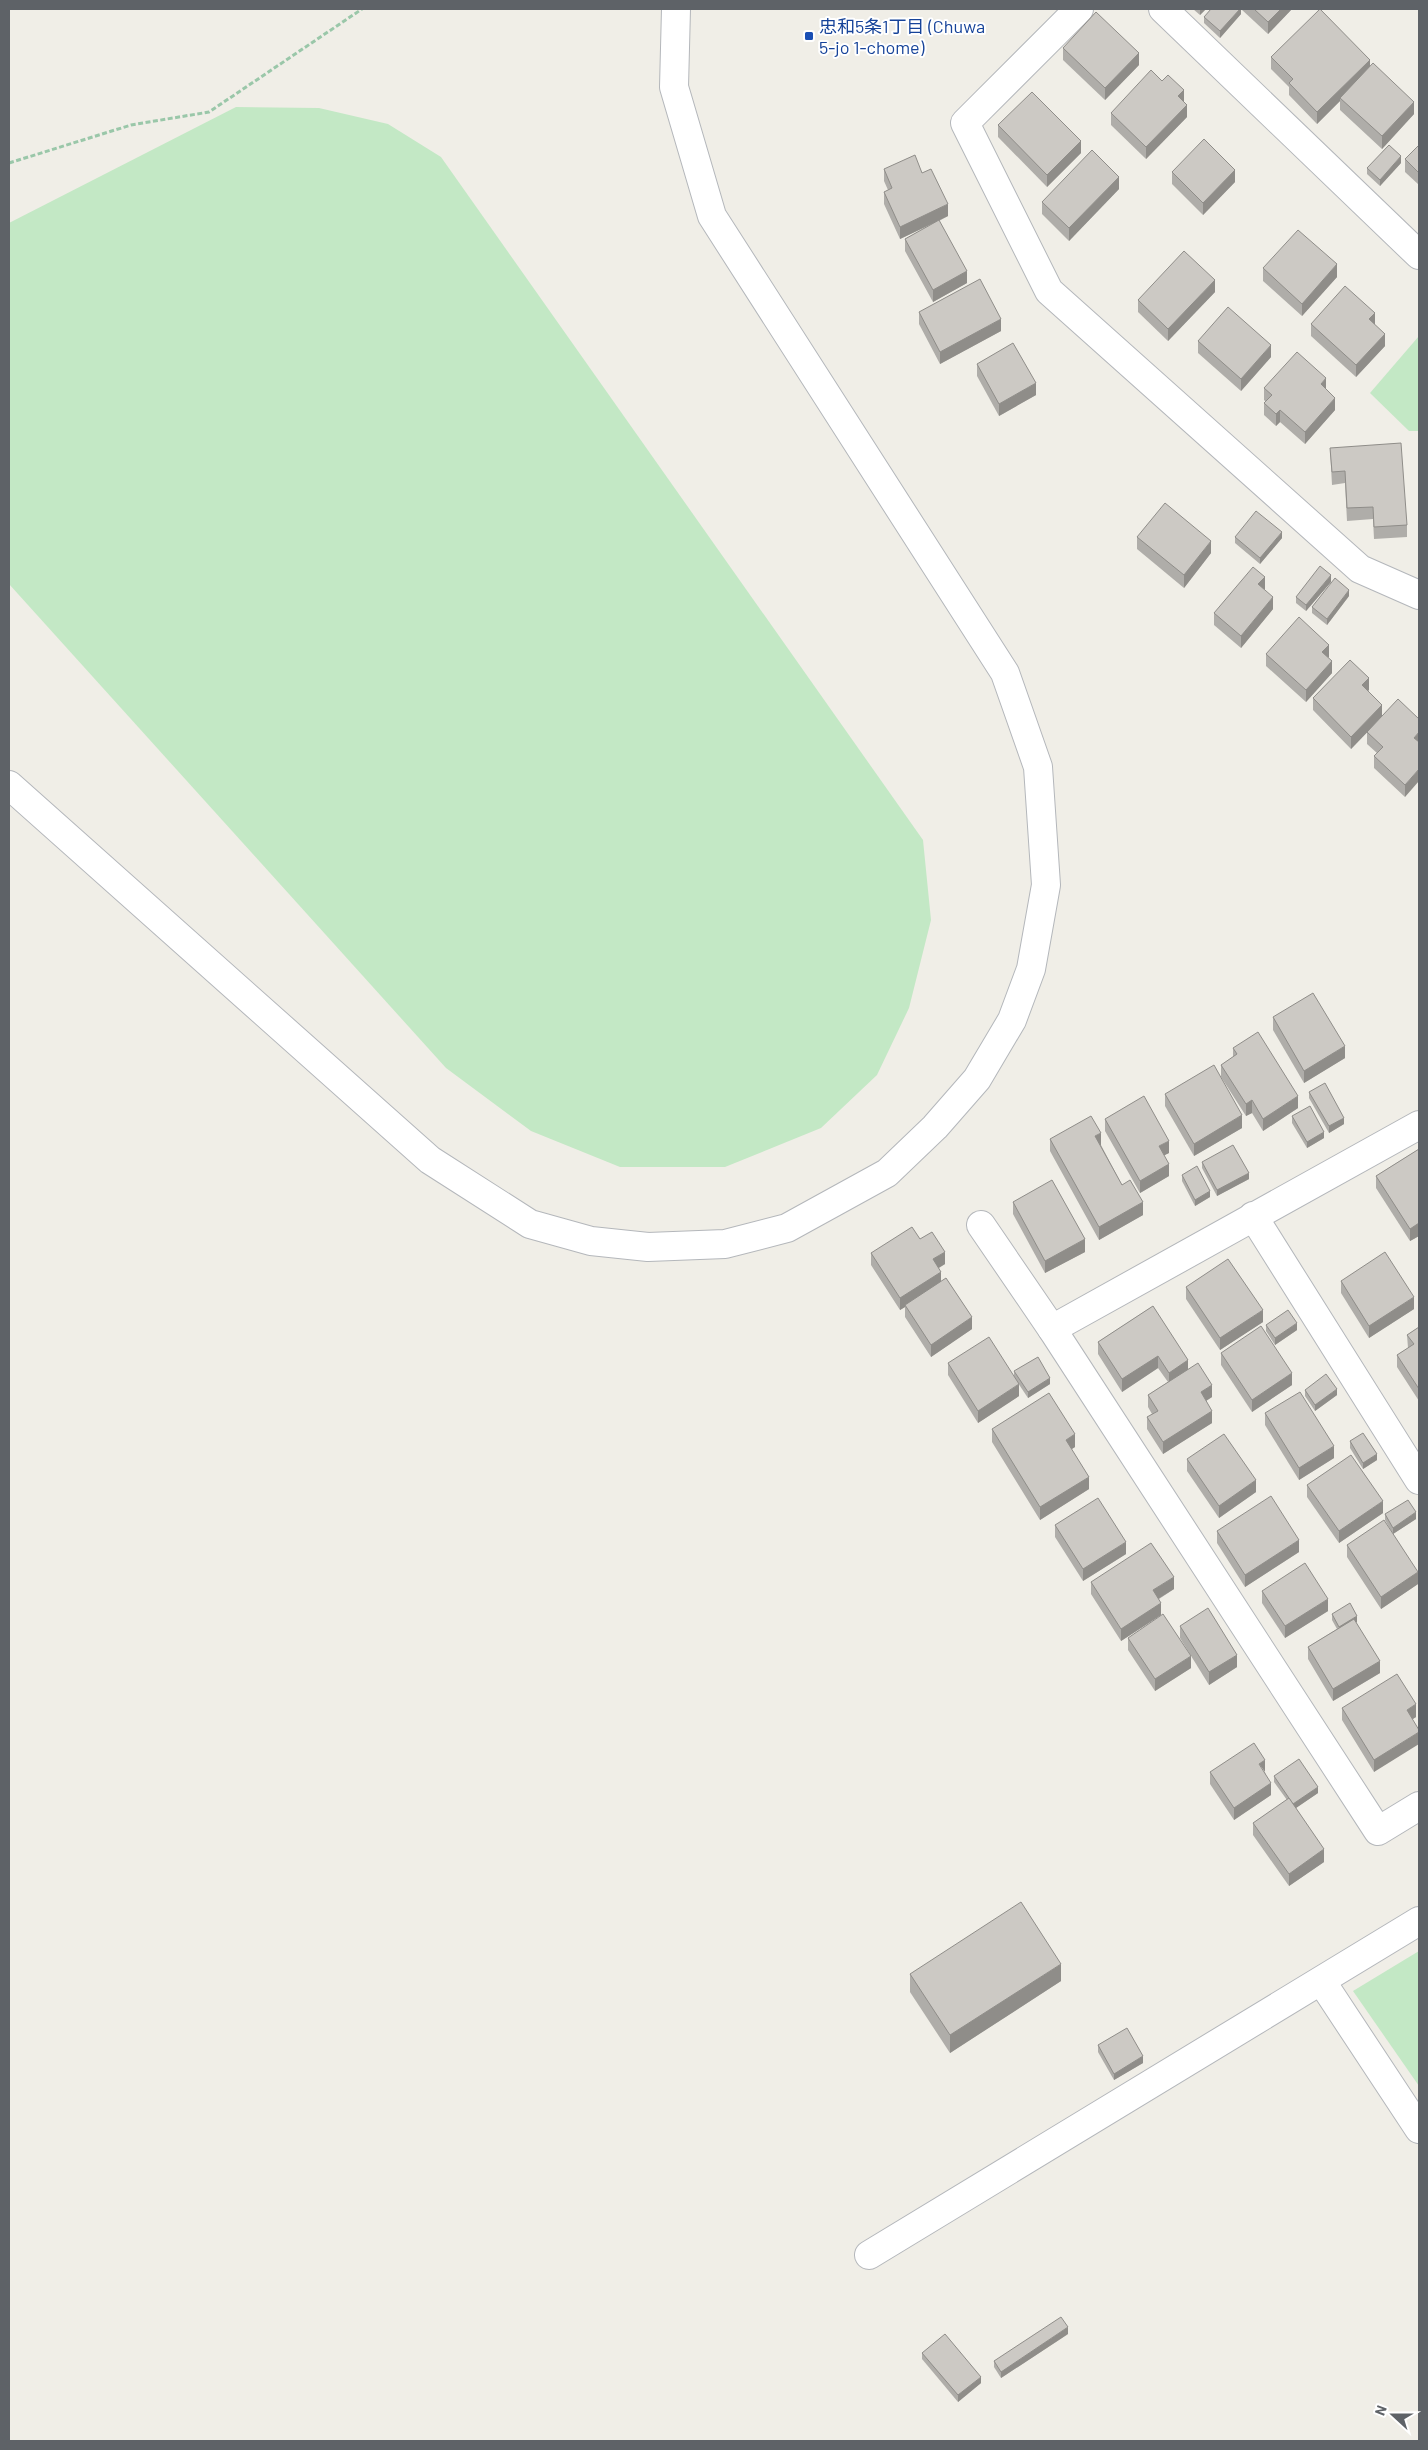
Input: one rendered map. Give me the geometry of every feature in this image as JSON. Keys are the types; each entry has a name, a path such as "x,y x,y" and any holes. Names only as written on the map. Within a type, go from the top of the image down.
{"street":[{"path":"9,785 430,1160 530,1224 591,1241 648,1247 725,1244 787,1228 887,1173 936,1127 977,1079 1012,1020 1031,969 1046,885 1038,767 1005,673 712,216 674,87 676,9"},
{"path":"1079,9 965,123 1049,291 1360,569 1419,595"},
{"path":"1163,9 1419,255"},
{"path":"1052,1329 1419,1125"},
{"path":"1253,1216 1419,1480"},
{"path":"981,1225 1052,1329 1378,1831 1419,1806"},
{"path":"869,2255 1322,1982 1419,1921"},
{"path":"1322,1982 1419,2129"}],"path":[{"path":"9,163 131,125 209,112 362,9"}],"green space":[{"path":"236,107 319,108 388,124 441,157 923,840 931,920 909,1008 877,1075 821,1128 725,1167 620,1167 531,1131 446,1068 9,584 9,223"},
{"path":"1419,336 1419,431 1409,431 1370,393"},
{"path":"1419,1951 1419,2086 1353,1991"}],"building":[{"path":"1211,9 1240,9 1220,31 1204,17"},
{"path":"1254,9 1281,9 1268,22"},
{"path":"1320,9 1370,60 1317,112 1289,83 1293,79 1271,57"},
{"path":"1096,12 1139,53 1105,88 1063,48"},
{"path":"1373,63 1414,102 1382,136 1340,98"},
{"path":"1151,70 1162,81 1168,75 1184,90 1178,96 1187,105 1146,147 1111,113"},
{"path":"1032,92 1081,141 1047,175 998,125"},
{"path":"1204,139 1235,170 1203,203 1172,172"},
{"path":"1389,145 1401,156 1380,180 1367,168"},
{"path":"1419,145 1419,173 1405,159"},
{"path":"1092,150 1119,177 1069,228 1042,202"},
{"path":"915,155 922,173 931,169 948,204 900,227 884,192 892,188 884,169"},
{"path":"939,220 967,271 933,290 905,239"},
{"path":"1298,230 1337,264 1302,304 1263,268"},
{"path":"1184,251 1215,280 1168,329 1138,300"},
{"path":"980,279 1001,319 940,352 919,312"},
{"path":"1345,286 1375,313 1369,319 1385,334 1356,365 1311,324"},
{"path":"1228,307 1271,345 1241,379 1198,341"},
{"path":"1013,343 1036,383 999,404 977,364"},
{"path":"1297,352 1326,378 1321,384 1335,398 1305,432 1280,410 1276,414 1264,403 1272,395 1264,388"},
{"path":"1401,443 1407,525 1374,527 1373,507 1347,508 1345,471 1332,472 1330,448"},
{"path":"1165,503 1211,541 1184,575 1137,537"},
{"path":"1256,511 1282,532 1260,558 1235,537"},
{"path":"1320,566 1331,575 1306,605 1296,597"},
{"path":"1253,567 1265,577 1258,584 1273,597 1241,636 1214,613"},
{"path":"1335,578 1349,590 1327,619 1312,607"},
{"path":"1299,617 1329,645 1322,652 1332,661 1306,690 1266,654"},
{"path":"1350,660 1369,678 1362,685 1382,705 1351,737 1313,698"},
{"path":"1398,699 1419,719 1419,732 1414,738 1419,742 1419,769 1405,785 1374,756 1383,747 1367,732"},
{"path":"1313,993 1345,1046 1304,1071 1273,1017"},
{"path":"1258,1032 1298,1096 1263,1119 1252,1100 1246,1104 1221,1065 1237,1054 1233,1048"},
{"path":"1214,1065 1242,1115 1194,1144 1165,1094"},
{"path":"1325,1083 1344,1118 1329,1126 1309,1092"},
{"path":"1144,1096 1169,1141 1159,1146 1169,1164 1140,1181 1105,1119"},
{"path":"1310,1106 1324,1132 1307,1142 1292,1116"},
{"path":"1091,1116 1101,1133 1095,1136 1122,1185 1130,1180 1143,1202 1099,1227 1050,1139"},
{"path":"1233,1145 1249,1173 1217,1190 1202,1162"},
{"path":"1419,1149 1419,1223 1410,1229 1376,1176"},
{"path":"1197,1166 1210,1191 1195,1200 1182,1175"},
{"path":"1052,1180 1085,1239 1045,1261 1013,1202"},
{"path":"912,1227 920,1239 932,1232 945,1252 933,1259 941,1272 900,1298 871,1253"},
{"path":"1385,1252 1414,1297 1369,1326 1341,1281"},
{"path":"1228,1259 1263,1310 1220,1338 1186,1287"},
{"path":"946,1278 972,1317 931,1345 905,1305"},
{"path":"1153,1306 1188,1360 1169,1373 1158,1356 1122,1379 1098,1342"},
{"path":"1288,1310 1297,1323 1275,1338 1266,1325"},
{"path":"1261,1326 1292,1373 1252,1400 1221,1353"},
{"path":"1419,1327 1419,1389 1397,1355 1414,1344 1407,1335"},
{"path":"989,1337 1019,1384 978,1411 948,1363"},
{"path":"1038,1357 1050,1378 1028,1392 1014,1371"},
{"path":"1198,1363 1212,1385 1201,1392 1212,1411 1163,1442 1147,1417 1158,1411 1148,1395"},
{"path":"1326,1374 1337,1389 1315,1405 1305,1390"},
{"path":"1300,1392 1334,1446 1299,1468 1265,1413"},
{"path":"1049,1393 1075,1434 1066,1440 1089,1477 1040,1507 992,1429"},
{"path":"1363,1433 1377,1454 1363,1463 1350,1441"},
{"path":"1224,1434 1256,1480 1219,1506 1187,1459"},
{"path":"1351,1455 1383,1501 1339,1531 1307,1485"},
{"path":"1271,1496 1299,1540 1245,1575 1217,1531"},
{"path":"1098,1498 1126,1542 1083,1569 1055,1525"},
{"path":"1408,1500 1416,1512 1393,1528 1385,1514"},
{"path":"1384,1520 1418,1572 1381,1597 1347,1545"},
{"path":"1151,1543 1174,1577 1153,1590 1161,1603 1121,1629 1091,1582"},
{"path":"1305,1563 1328,1599 1285,1626 1262,1591"},
{"path":"1350,1603 1357,1616 1339,1627 1332,1614"},
{"path":"1208,1608 1237,1655 1209,1672 1180,1626"},
{"path":"1163,1614 1191,1656 1155,1679 1128,1638"},
{"path":"1354,1619 1380,1661 1333,1689 1308,1647"},
{"path":"1397,1674 1416,1704 1407,1710 1419,1732 1374,1760 1342,1708"},
{"path":"1254,1743 1265,1760 1259,1764 1271,1783 1234,1808 1210,1772"},
{"path":"1299,1759 1318,1787 1293,1804 1274,1776"},
{"path":"1289,1798 1324,1849 1289,1874 1253,1823"},
{"path":"1021,1902 1061,1964 950,2035 910,1974"},
{"path":"1127,2028 1143,2056 1114,2074 1098,2045"},
{"path":"1061,2317 1068,2327 1001,2372 994,2361"},
{"path":"945,2334 981,2377 958,2395 922,2353"}],"place":[{"name":"忠和5条1丁目 (Chuwa 5-jo 1-chome)","path":"809,36"}]}
